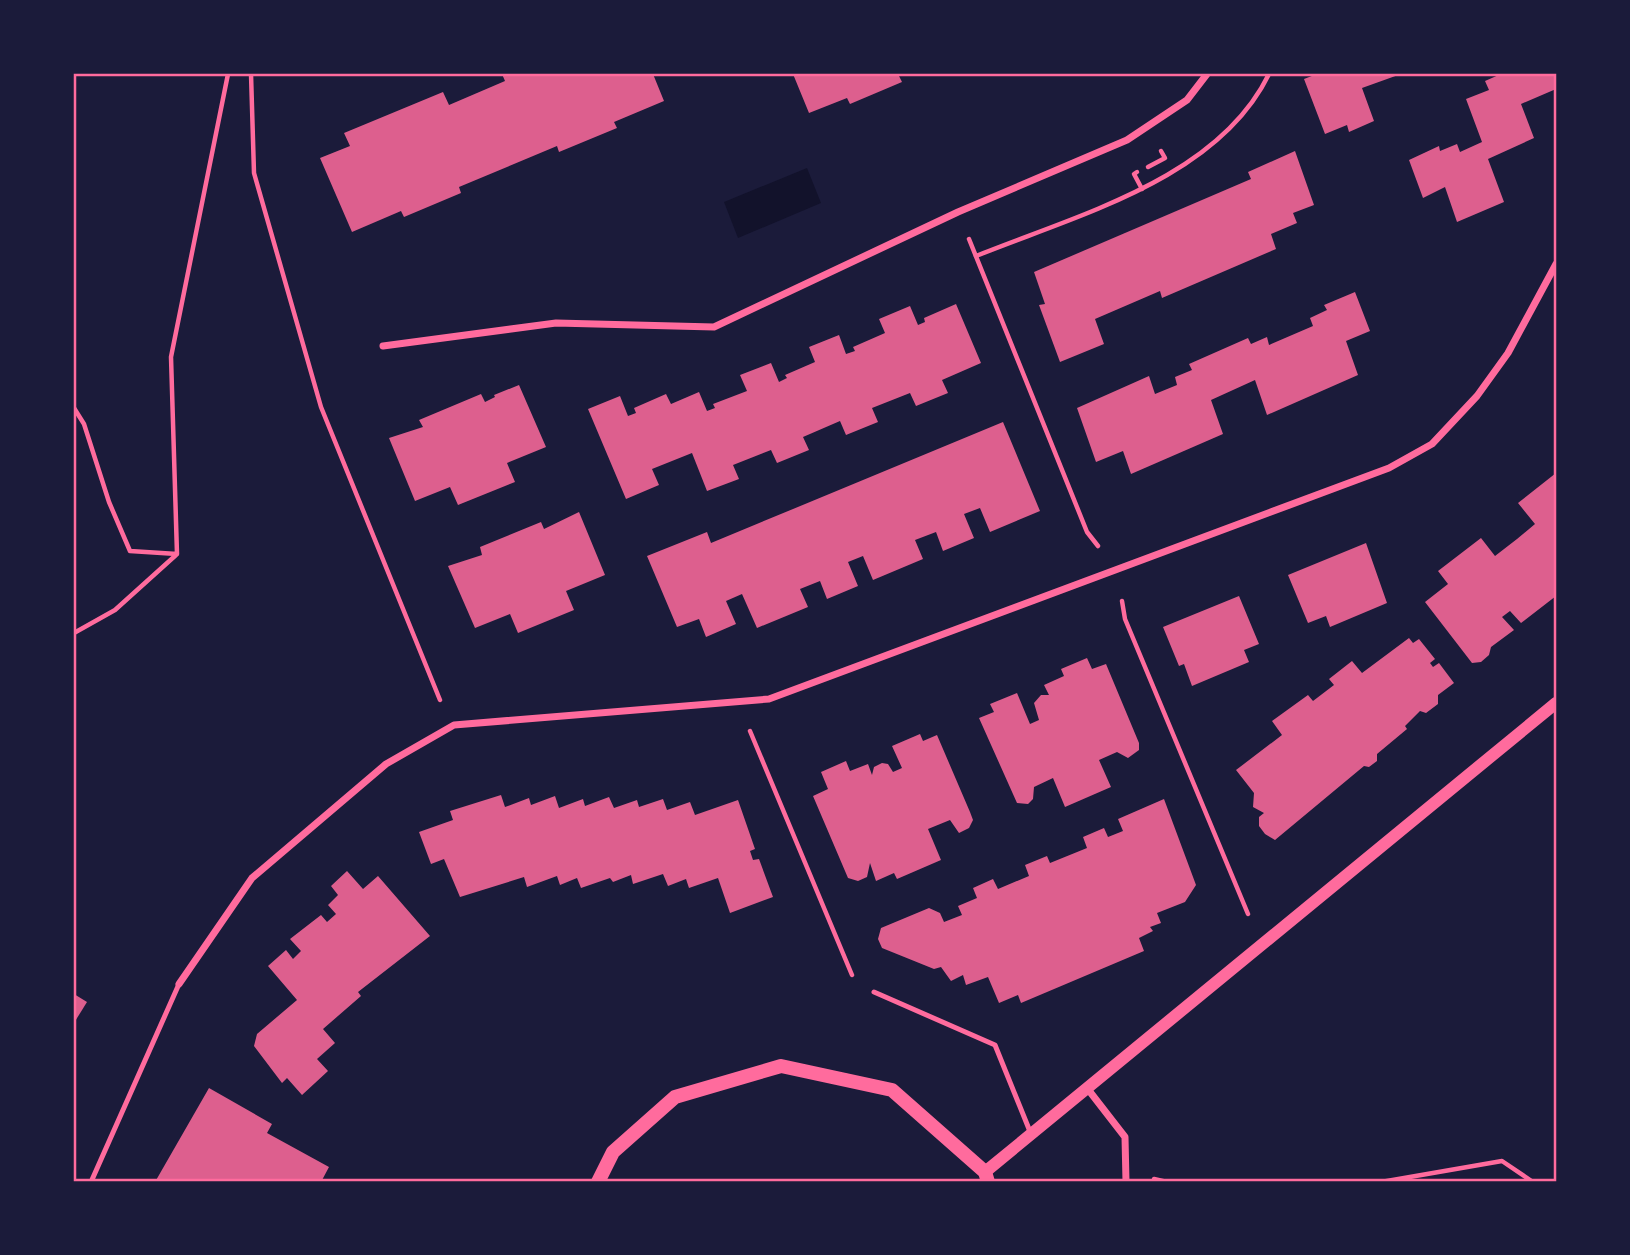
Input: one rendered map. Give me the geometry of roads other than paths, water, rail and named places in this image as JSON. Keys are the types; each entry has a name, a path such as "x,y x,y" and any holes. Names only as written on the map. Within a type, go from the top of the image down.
{"main road":[{"path":"598,1181 613,1152 675,1097 781,1066 892,1090 986,1177"}],"street":[{"path":"383,346 556,323 714,327 958,212 1127,140 1187,100 1207,74"},
{"path":"179,984 252,878 386,764 454,725 769,699 1389,468 1432,444 1477,396 1508,353 1556,264"},
{"path":"986,1177 1087,1088 1556,703"},
{"path":"1087,1088 1125,1137 1126,1181"}],"lane":[{"path":"91,1181 179,984"},
{"path":"874,992 995,1045 1031,1135"}]}
